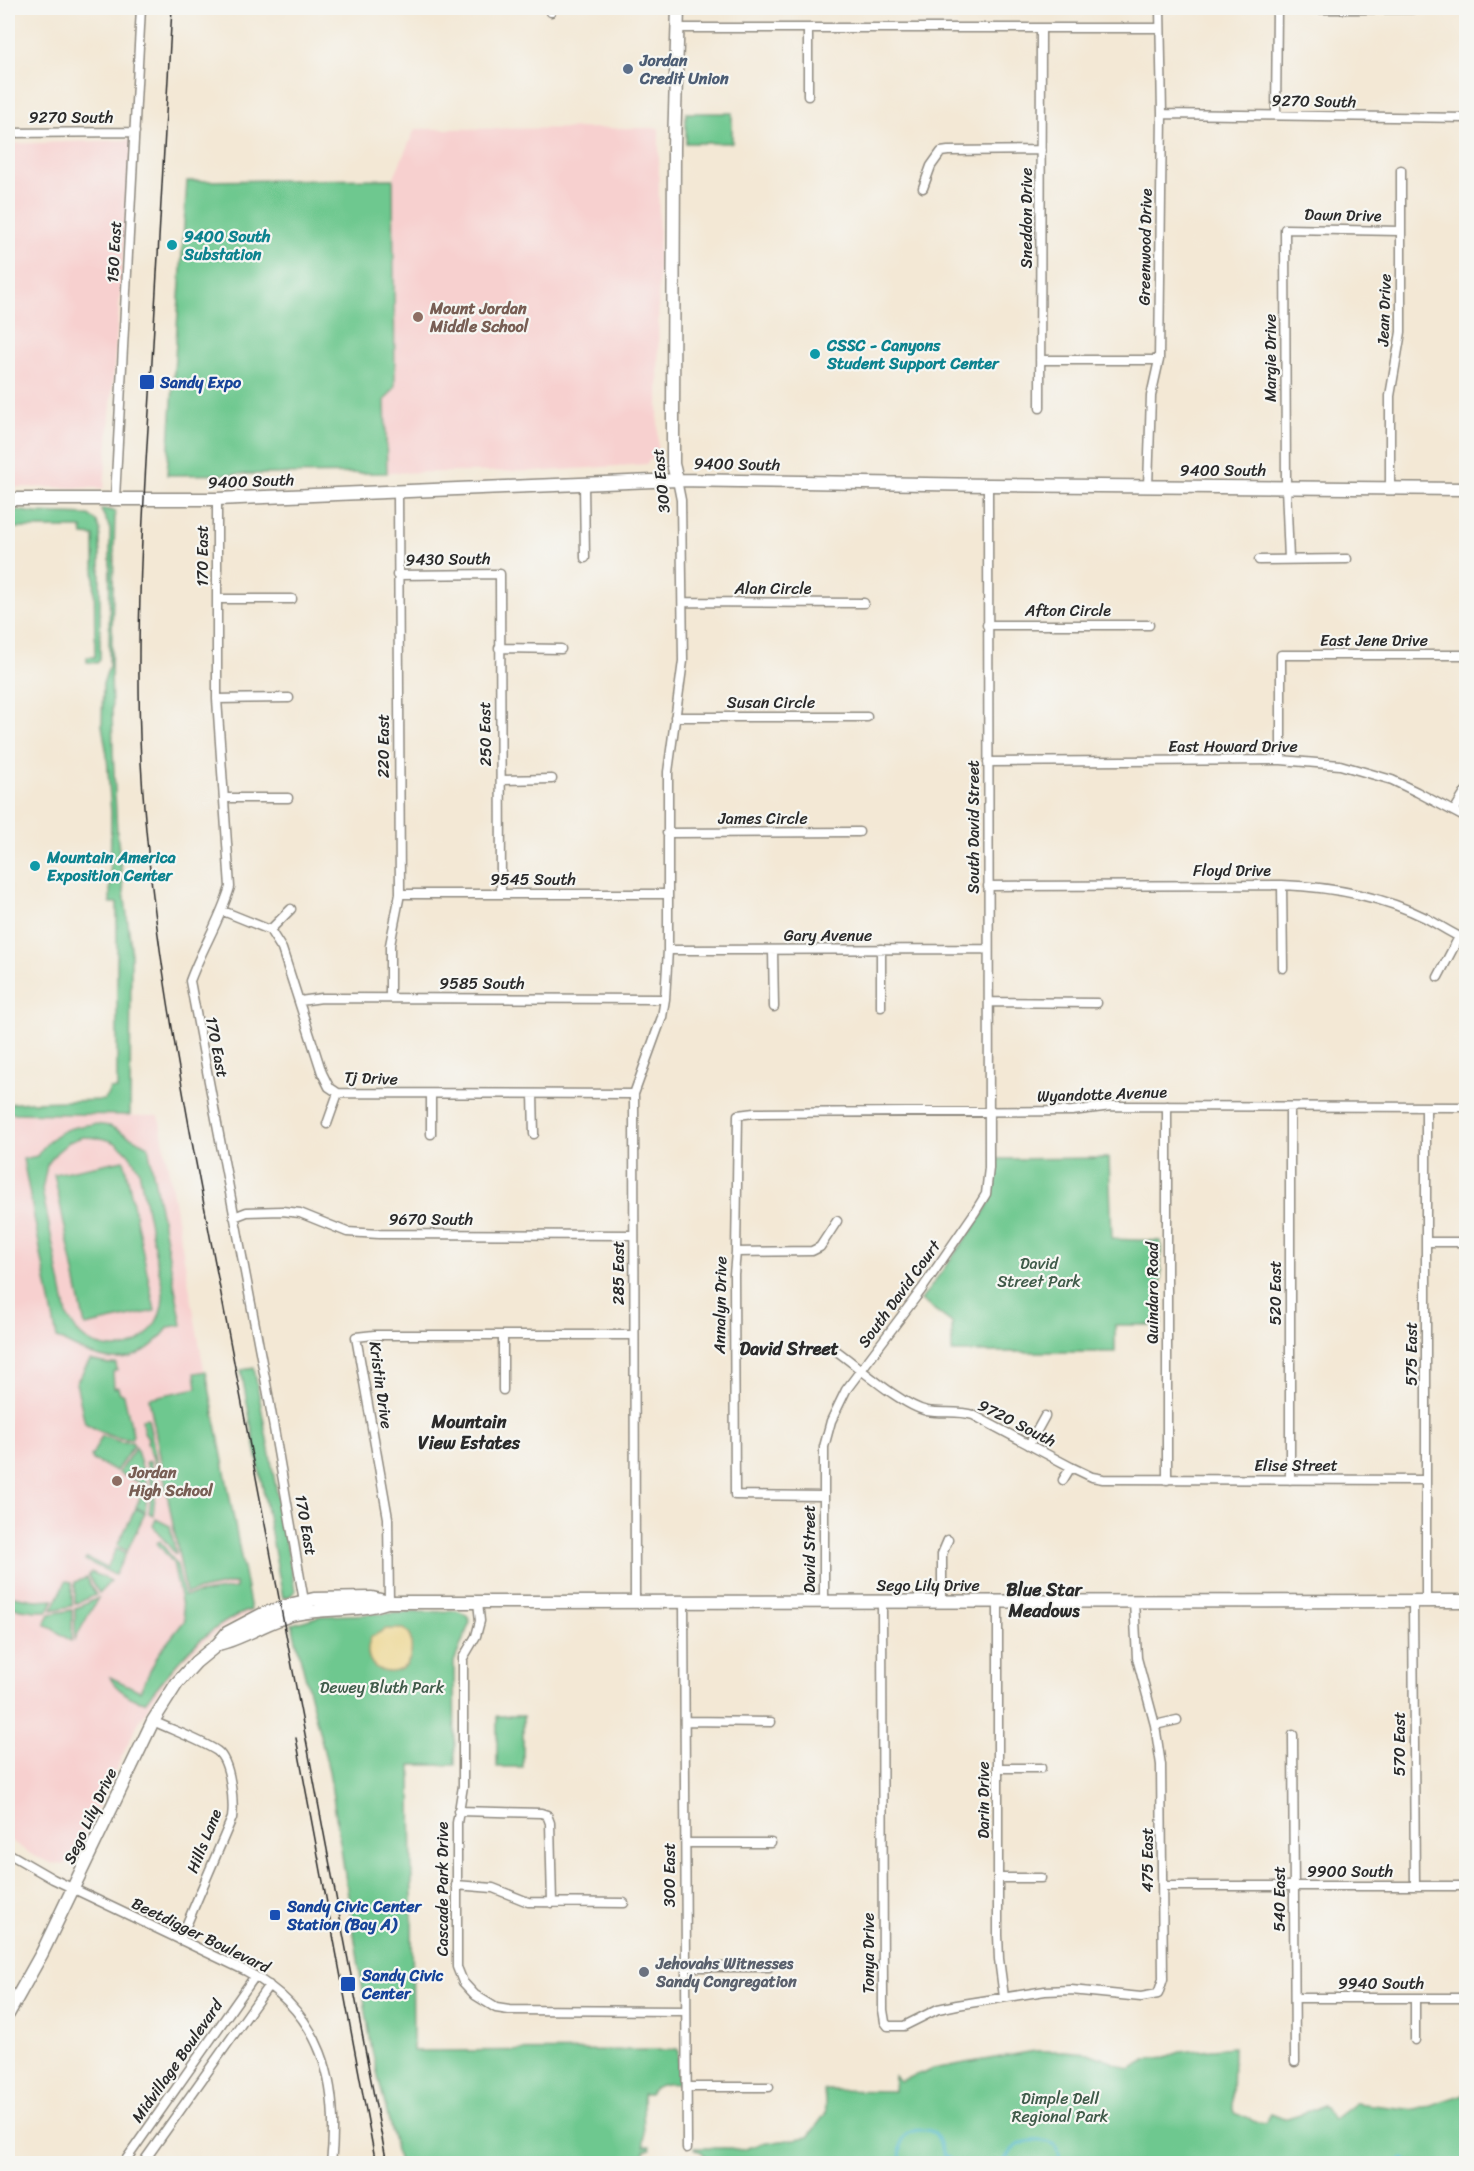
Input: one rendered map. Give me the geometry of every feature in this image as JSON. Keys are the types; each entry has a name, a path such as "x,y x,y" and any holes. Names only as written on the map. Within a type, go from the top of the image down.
{"street":[{"name":"150 East","path":"115,498 141,8"},
{"name":"300 East","path":"668,950 668,772 682,661 683,602 681,500 673,464 675,55 678,8"},
{"name":"Greenwood Drive","path":"1148,486 1151,396 1159,360 1162,114 1160,8"},
{"path":"1276,115 1277,8 1412,9"},
{"path":"678,28 1160,28"},
{"path":"808,28 808,96"},
{"name":"Sneddon Drive","path":"1040,408 1041,28"},
{"name":"9270 South","path":"1162,114 1467,118"},
{"name":"9270 South","path":"8,133 135,132"},
{"path":"923,188 931,166 940,152 1041,150"},
{"name":"Jean Drive","path":"1390,487 1390,396 1401,332 1401,170"},
{"name":"Dawn Drive","path":"1285,229 1400,231"},
{"name":"Margie Drive","path":"1285,229 1286,487 1289,559"},
{"path":"1040,360 1159,360"},
{"name":"9400 South","path":"8,499 217,499 677,480 1467,489"},
{"path":"584,484 585,558"},
{"name":"South David Street","path":"988,485 989,1168"},
{"name":"220 East","path":"390,998 390,945 400,894 398,492"},
{"name":"170 East","path":"217,499 217,699 230,887 223,911 199,957 190,981 268,1394 304,1601"},
{"path":"1259,560 1347,559"},
{"name":"9430 South","path":"397,575 500,574"},
{"name":"250 East","path":"500,574 501,894"},
{"path":"217,599 292,599"},
{"name":"Alan Circle","path":"683,602 864,603"},
{"name":"Afton Circle","path":"987,625 1149,625"},
{"path":"499,648 561,649"},
{"name":"East Jene Drive","path":"1281,760 1281,655 1467,655"},
{"path":"217,699 289,698"},
{"name":"Susan Circle","path":"675,717 867,717"},
{"name":"East Howard Drive","path":"988,762 1281,760 1340,765 1368,772 1417,792 1467,818"},
{"path":"501,780 552,779"},
{"path":"1454,811 1467,791"},
{"path":"224,798 288,798"},
{"name":"James Circle","path":"667,833 859,832"},
{"path":"1282,885 1283,968"},
{"name":"Floyd Drive","path":"988,886 1282,885 1343,890 1373,898 1425,918 1463,938"},
{"name":"9545 South","path":"400,894 667,894"},
{"path":"223,911 270,930 291,909"},
{"name":"Tj Drive","path":"270,930 282,949 322,1073 329,1087 338,1093 634,1094"},
{"path":"1438,976 1463,938"},
{"path":"881,949 881,1007"},
{"name":"Gary Avenue","path":"668,950 988,949"},
{"name":"285 East","path":"635,1602 634,1094 644,1061 662,1017 668,950"},
{"path":"773,950 774,1007"},
{"name":"9585 South","path":"300,1001 322,998 665,999"},
{"path":"990,1002 1097,1003"},
{"path":"327,1124 338,1093"},
{"path":"431,1094 431,1134"},
{"path":"534,1094 534,1134"},
{"name":"Wyandotte Avenue","path":"738,1115 754,1113 1072,1111 1111,1106 1467,1107"},
{"name":"Quindaro Road","path":"1167,1106 1167,1480"},
{"name":"520 East","path":"1290,1107 1290,1480"},
{"name":"575 East","path":"1426,1107 1426,1601"},
{"name":"Annalyn Drive","path":"738,1115 734,1274 735,1495 824,1496"},
{"name":"South David Court","path":"824,1496 824,1447 829,1427 846,1390 922,1289 975,1212 986,1194 989,1168"},
{"name":"9670 South","path":"234,1217 247,1212 300,1213 348,1233 633,1235"},
{"path":"736,1252 812,1251 820,1247 837,1221"},
{"path":"1427,1242 1467,1242"},
{"name":"Kristin Drive","path":"388,1602 388,1518 356,1338 374,1335 634,1335"},
{"path":"503,1335 503,1389"},
{"name":"9720 South","path":"838,1352 911,1405 926,1410 963,1412 973,1415 1092,1477 1167,1480"},
{"path":"1029,1445 1045,1416"},
{"path":"1063,1480 1071,1467"},
{"name":"Elise Street","path":"1167,1480 1425,1480"},
{"name":"David Street","path":"824,1496 824,1602"},
{"path":"942,1602 942,1554 948,1540"},
{"name":"Sego Lily Drive","path":"8,2014 33,1971 74,1889 153,1721 185,1672 227,1634 263,1614 304,1601 372,1598 388,1602 1467,1601"},
{"name":"475 East","path":"1134,1601 1137,1658 1155,1725 1162,1785 1163,1979 1158,1994"},
{"name":"570 East","path":"1413,1601 1415,1886"},
{"name":"Sego Lily Drive","path":"218,1644 232,1641 266,1624 294,1614 326,1609 373,1607 388,1602"},
{"name":"Cascade Park Drive","path":"478,1602 480,1621 476,1636 463,1658 463,1786 459,1811 456,1885 457,1967 463,1982 486,2003 496,2008 509,2010 686,2011"},
{"name":"300 East","path":"684,1602 687,2148"},
{"name":"Tonya Drive","path":"882,1602 883,2010 885,2022 888,2026 899,2027 938,2009 1058,1990 1141,1997 1158,1994"},
{"name":"Darin Drive","path":"998,1602 999,1959 1004,1997"},
{"path":"1155,1725 1177,1720"},
{"name":"Hills Lane","path":"153,1721 219,1752 226,1764 234,1805 232,1818 180,1940"},
{"path":"685,1721 771,1722"},
{"name":"540 East","path":"1293,1735 1295,2061"},
{"path":"998,1768 1041,1768"},
{"path":"459,1811 547,1815 550,1823 552,1903"},
{"path":"686,1843 771,1843"},
{"name":"Beetdigger Boulevard","path":"8,1853 74,1889 255,1976 284,1998 315,2038 325,2064 334,2114 334,2138 330,2163"},
{"path":"998,1878 1041,1878"},
{"path":"456,1885 486,1886 528,1902 624,1903"},
{"name":"9900 South","path":"1162,1886 1467,1886"},
{"path":"686,1967 769,1967"},
{"name":"Midvillage Boulevard","path":"123,2163 255,1976"},
{"name":"Midvillage Boulevard","path":"142,2163 269,1985"},
{"name":"9940 South","path":"1294,1998 1467,1998"},
{"path":"1414,1998 1415,2040"},
{"path":"687,2087 769,2087"}],"shaded area":[{"name":"Mount Jordan Middle School","path":"659,128 658,452 646,464 546,471 167,475 187,181 393,179 415,129"},
{"path":"133,140 104,488 8,487 8,144"},
{"name":"Jordan High School","path":"8,1114 159,1116 200,1348 251,1613 227,1625 203,1642 166,1680 136,1727 74,1857 63,1865 34,1856 8,1839"}],"green space":[{"path":"686,113 732,113 732,143 686,143"},
{"path":"393,179 395,387 385,400 387,473 167,475 187,181"},
{"path":"8,509 36,513 89,515 97,522 100,531 100,660 97,663 87,662 87,657 95,657 94,536 83,535 82,528 8,528"},
{"path":"101,510 115,511 111,673 117,834 131,948 130,1115 8,1113 8,1104 105,1100 110,1089 117,1089 117,903 110,903 111,813 107,755 102,725 103,684 109,666 110,528"},
{"path":"84,1125 110,1126 148,1146 182,1325 169,1327 156,1342 143,1352 130,1357 102,1358 57,1338 23,1159 37,1156 49,1141 61,1132","holes":["82,1137 102,1138 116,1143 128,1153 139,1170 163,1293 156,1323 142,1339 124,1347 104,1347 91,1343 80,1335 67,1316 42,1190 47,1165 56,1153 69,1142"]},
{"name":"David Street Park","path":"1109,1158 1112,1239 1161,1241 1161,1325 1115,1325 1115,1352 952,1352 952,1323 921,1300 990,1202 995,1183 996,1159"},
{"path":"124,1160 155,1311 85,1326 54,1174"},
{"path":"90,1360 116,1364 117,1370 113,1372 114,1388 118,1387 119,1392 124,1395 133,1435 131,1439 113,1437 85,1423 76,1383"},
{"path":"254,1368 295,1591 283,1598 241,1370"},
{"path":"206,1371 251,1610 234,1617 205,1636 179,1661 145,1702 124,1693 110,1677 140,1691 159,1653 185,1620 173,1563 157,1543 160,1541 177,1565 184,1596 236,1588 235,1583 186,1593 149,1398 197,1388 195,1373"},
{"path":"148,1418 157,1464 155,1464 147,1443 148,1438 144,1432 142,1419"},
{"path":"102,1436 121,1442 132,1442 134,1445 116,1471 91,1457"},
{"path":"136,1447 148,1488 145,1512 136,1507 145,1485 118,1473"},
{"path":"150,1461 156,1488 153,1515 149,1513 152,1486 146,1462"},
{"path":"136,1508 145,1513 127,1551 117,1546"},
{"path":"156,1519 170,1526 176,1555 153,1526"},
{"path":"116,1549 126,1553 115,1575 85,1560 87,1558 107,1568"},
{"path":"91,1572 111,1581 99,1593 88,1576"},
{"path":"86,1578 96,1595 75,1604 75,1582"},
{"path":"66,1581 72,1582 72,1606 52,1610"},
{"path":"8,1595 35,1600 54,1599 48,1611 35,1611 8,1607"},
{"path":"98,1598 75,1639 75,1609"},
{"path":"72,1610 71,1641 45,1624 50,1614"},
{"name":"Dewey Bluth Park","path":"455,1611 464,1614 470,1622 454,1662 455,1765 411,1765 413,2051 678,2050 678,2083 659,2086 650,2094 643,2094 644,2146 650,2146 651,2149 644,2150 644,2163 399,2163 372,2051 329,1771 292,1624 321,1616"},
{"path":"497,1716 523,1716 523,1767 497,1767"},
{"name":"Dimple Dell Regional Park","path":"1233,2047 1232,2105 1234,2113 1256,2122 1265,2123 1271,2114 1284,2119 1323,2105 1333,2120 1355,2103 1416,2110 1464,2094 1466,2088 1466,2163 709,2164 703,2153 693,2148 742,2150 761,2144 808,2137 826,2113 824,2090 894,2091 895,2076 900,2081 932,2069 1035,2051 1063,2051 1088,2053 1130,2069 1148,2059 1166,2057 1180,2052"}],"sand":[{"path":"386,1629 404,1629 410,1634 411,1654 407,1664 400,1670 383,1671 375,1667 370,1660 368,1650 371,1637"}],"waterway":[{"path":"900,2164 902,2140 909,2133 922,2130 935,2134 945,2155 956,2164"},
{"path":"1003,2164 1013,2149 1028,2141 1048,2142 1055,2145 1060,2164"},
{"path":"1396,2164 1403,2159 1411,2164"}],"tram line":[{"path":"172,8 139,618 139,714 144,810 154,905 192,1142 387,2164"},
{"path":"296,1738 376,2164"}],"place":[{"name":"Jordan Credit Union","path":"628,69"},
{"name":"9400 South Substation","path":"172,245"},
{"name":"Mount Jordan Middle School","path":"418,317"},
{"name":"CSSC - Canyons Student Support Center","path":"815,354"},
{"name":"Sandy Expo","path":"147,382"},
{"name":"Mountain America Exposition Center","path":"35,866"},
{"name":"Jordan High School","path":"117,1481"},
{"name":"Sandy Civic Center Station (Bay A)","path":"275,1915"},
{"name":"Jehovahs Witnesses Sandy Congregation","path":"644,1972"},
{"name":"Sandy Civic Center","path":"348,1984"}],"district":[{"name":"David Street","path":"789,1349"},
{"name":"Mountain View Estates","path":"469,1432"},
{"name":"Blue Star Meadows","path":"1044,1600"}]}
